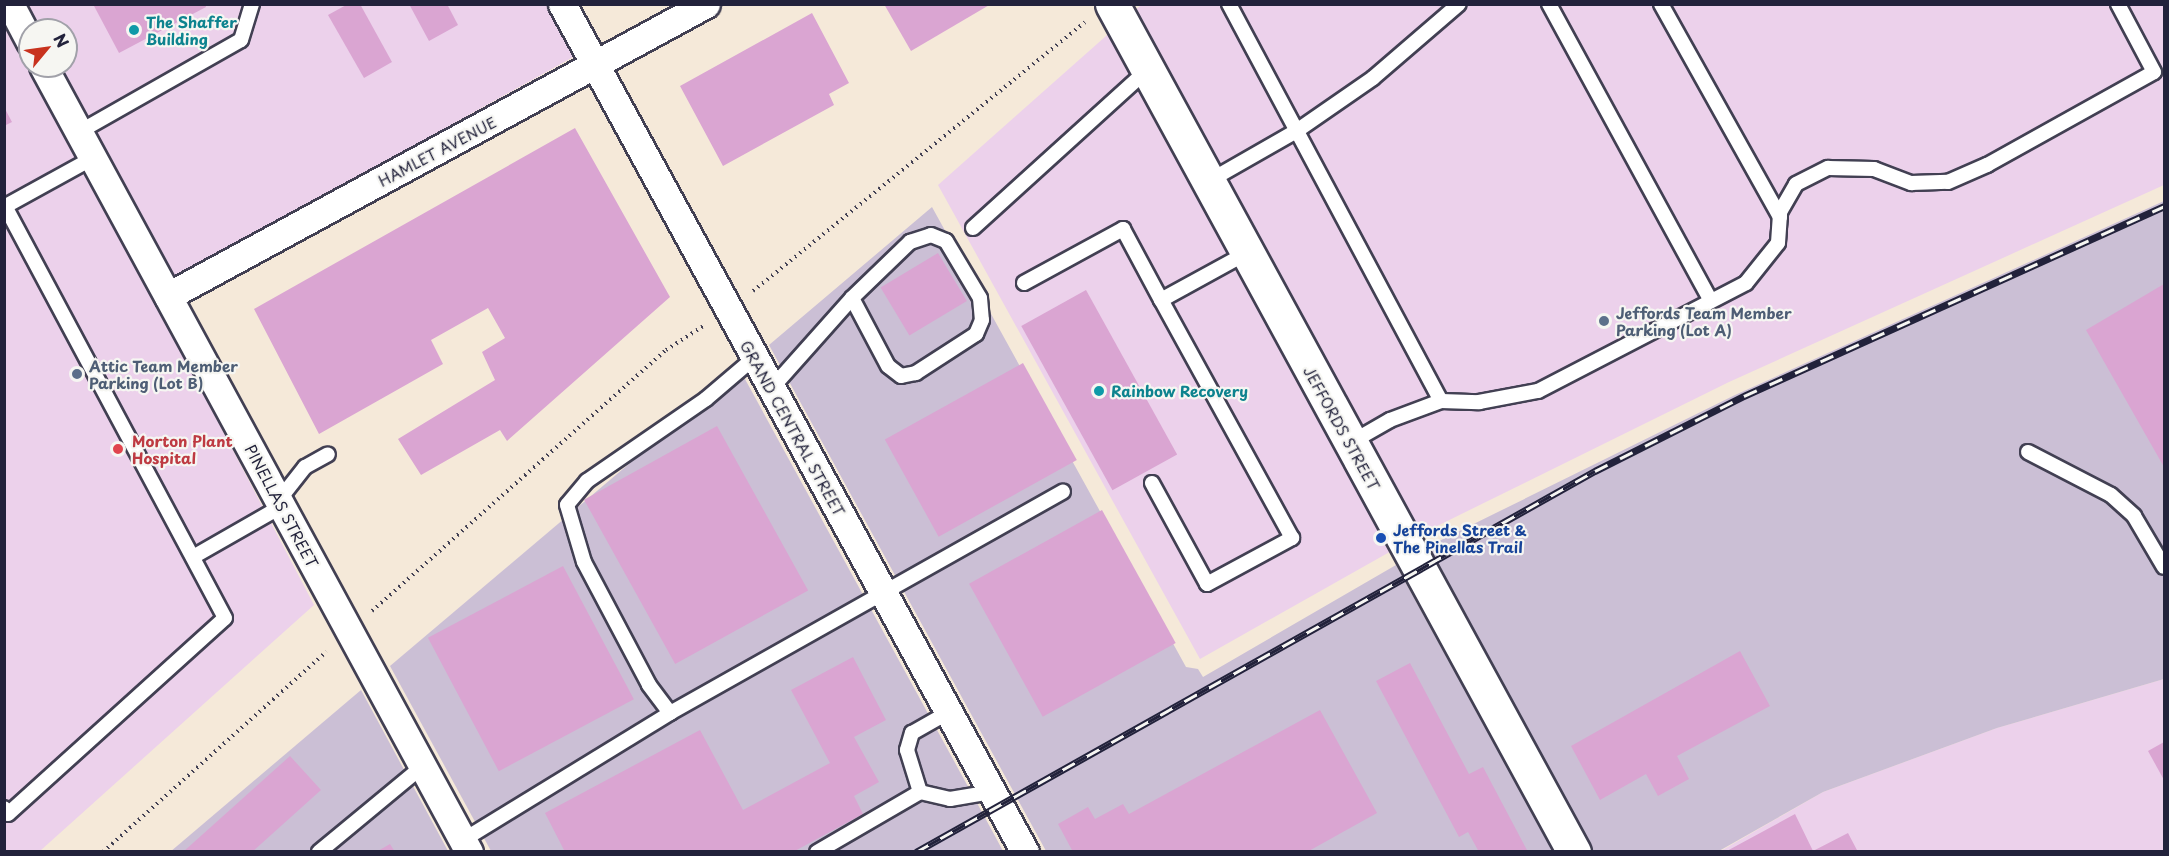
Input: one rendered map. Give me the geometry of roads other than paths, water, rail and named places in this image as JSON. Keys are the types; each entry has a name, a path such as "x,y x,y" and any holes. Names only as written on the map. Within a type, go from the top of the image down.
{"street":[{"path":"10,4 18,19"},
{"name":"GRAND CENTRAL STREET","path":"562,4 1025,852"},
{"name":"HAMLET AVENUE","path":"168,296 596,66 706,4"},
{"name":"JEFFORDS STREET","path":"1100,12 1147,70 1574,852"},
{"name":"PINELLAS STREET","path":"50,78 466,846"}],"lane":[{"path":"79,132 241,40 252,4"},
{"path":"1229,4 1441,401"},
{"path":"1209,181 1298,130 1373,78 1459,4"},
{"path":"1549,4 1711,301"},
{"path":"1661,4 1780,217"},
{"path":"1350,443 1390,420 1441,401 1479,402 1538,391 1746,282 1779,243 1780,217 1796,184 1828,168 1874,169 1911,183 1948,182 1987,165 2154,72 2118,4"},
{"path":"973,228 1147,70"},
{"path":"4,808 8,814 225,618 5,207 93,158"},
{"path":"1024,283 1122,229 1292,538 1207,584 1152,483"},
{"path":"771,389 852,298 910,242 931,235 946,241 980,298 982,320 976,334 916,373 901,376 888,366 852,298"},
{"path":"1161,300 1247,253"},
{"path":"670,713 649,685 584,562 567,505 587,481 706,399 754,358"},
{"path":"2028,452 2111,495 2134,516 2164,567"},
{"path":"193,557 280,503 305,467 328,454"},
{"path":"466,846 670,713 1063,492"},
{"path":"920,792 907,750 912,733 949,712"},
{"path":"319,852 423,766"},
{"path":"817,852 920,792 950,799 992,792"}],"railway":[{"path":"916,852 1595,471 1744,396 2164,206"}],"place":[{"name":"The Shaffer Building","path":"134,30"},
{"name":"Jeffords Team Member Parking (Lot A)","path":"1604,321"},
{"name":"Attic Team Member Parking (Lot B)","path":"77,374"},
{"name":"Rainbow Recovery","path":"1099,391"},
{"name":"Morton Plant Hospital","path":"118,449"},
{"name":"Jeffords Street & The Pinellas Trail","path":"1381,538"}]}
